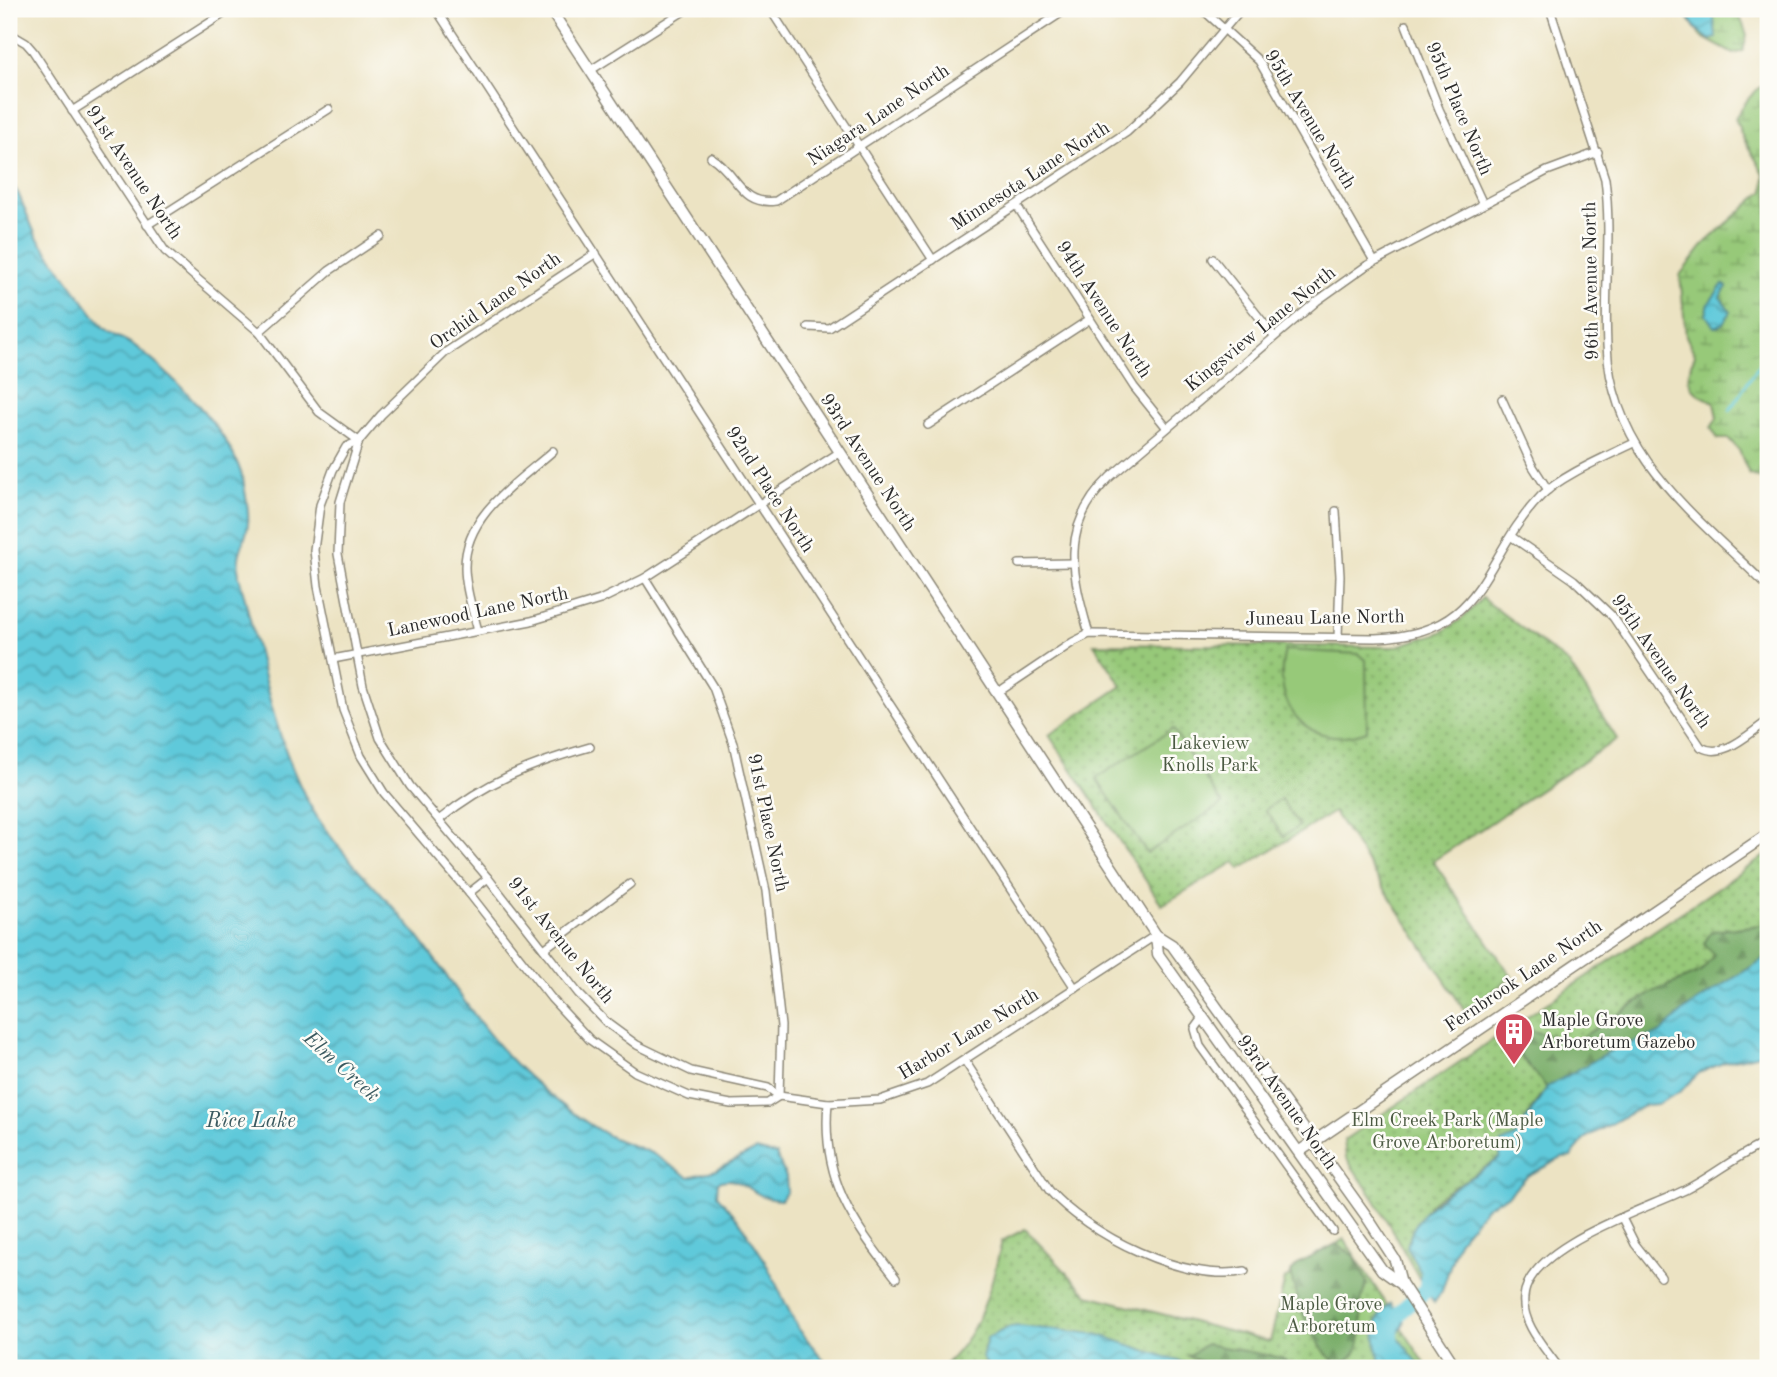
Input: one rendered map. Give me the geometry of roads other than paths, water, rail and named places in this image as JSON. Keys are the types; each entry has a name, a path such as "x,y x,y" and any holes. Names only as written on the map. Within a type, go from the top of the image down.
{"main road":[{"name":"93rd Avenue North","path":"550,9 1156,935 1172,945 1314,1141 1395,1260 1401,1283 1456,1368"},
{"name":"Fernbrook Lane North","path":"1300,1151 1768,834"},
{"name":"93rd Avenue North","path":"1156,935 1158,954 1203,1018 1382,1270 1401,1283"}],"street":[{"path":"72,111 231,9"},
{"name":"92nd Place North","path":"436,9 1075,988"},
{"path":"591,70 687,9"},
{"path":"770,9 933,260"},
{"name":"Niagara Lane North","path":"711,158 726,167 748,196 767,202 785,197 1067,9"},
{"name":"95th Avenue North","path":"1202,9 1259,61 1374,261"},
{"name":"Minnesota Lane North","path":"808,327 829,328 1127,132 1155,108 1241,9"},
{"name":"96th Avenue North","path":"1550,9 1598,152 1609,207 1608,368 1621,416 1634,443 1680,503 1768,587"},
{"name":"95th Place North","path":"1406,25 1444,120 1483,204"},
{"name":"91st Avenue North","path":"9,33 26,43 33,51 147,225 178,265 217,294 259,332 319,412 359,442 340,502 340,565 366,699 380,738 401,775 488,878 587,1003 638,1045 691,1071 768,1088 779,1096"},
{"path":"147,225 329,109"},
{"name":"Kingsview Lane North","path":"1089,634 1073,563 1077,528 1094,494 1274,336 1317,301 1374,261 1562,164 1598,152"},
{"name":"94th Avenue North","path":"1017,206 1134,387 1167,428"},
{"path":"259,332 329,271 381,236"},
{"name":"Orchid Lane North","path":"359,442 381,415 446,352 596,253"},
{"path":"1213,259 1274,336"},
{"path":"928,425 1090,319"},
{"path":"1503,399 1532,465 1548,490"},
{"path":"359,442 346,447 333,470 320,505 315,535 318,586 348,725 374,779 469,892 570,1020 624,1066 689,1096 715,1102 768,1103 779,1096"},
{"name":"Juneau Lane North","path":"1089,634 1395,638 1434,626 1471,598 1548,490 1634,443"},
{"path":"478,631 465,567 472,532 493,505 554,451"},
{"name":"Lanewood Lane North","path":"333,659 566,612 645,578 840,452"},
{"path":"1336,511 1340,576 1338,637"},
{"name":"95th Avenue North","path":"1512,537 1596,599 1631,642 1701,747 1716,752 1768,721"},
{"path":"1019,564 1073,563"},
{"name":"91st Place North","path":"645,578 713,687 733,743 761,856 768,904 781,1026 779,1096"},
{"path":"997,693 1089,634"},
{"path":"440,820 492,782 548,759 590,747"},
{"name":"91st Avenue North","path":"469,892 488,878"},
{"path":"544,949 630,884"},
{"name":"Harbor Lane North","path":"779,1096 828,1103 867,1102 906,1094 965,1060 1156,935"},
{"path":"1203,1018 1195,1029 1200,1046 1333,1231"},
{"path":"965,1060 1049,1190 1060,1202 1111,1235 1164,1263 1216,1275 1245,1271"},
{"path":"828,1103 827,1148 838,1190 859,1228 896,1278"},
{"path":"1559,1368 1527,1318 1524,1297 1529,1280 1557,1254 1622,1218 1686,1190 1735,1157 1768,1142"},
{"path":"1283,1162 1300,1151"},
{"path":"1622,1218 1635,1244 1661,1277"}],"water":[{"path":"1683,9 1713,9 1716,38 1710,40 1696,29"},
{"name":"Rice Lake","path":"9,180 18,193 36,236 104,328 136,347 172,378 205,413 232,452 241,472 248,511 247,530 239,559 239,576 259,659 292,768 325,829 406,922 510,1059 577,1116 609,1136 653,1154 689,1177 716,1170 756,1150 776,1155 786,1177 787,1191 781,1200 771,1199 726,1180 718,1182 717,1195 738,1219 764,1259 797,1327 830,1368 9,1368"},
{"path":"1723,284 1727,287 1720,297 1731,312 1722,324 1714,327 1706,315 1709,303"},
{"path":"1768,956 1768,1052 1725,1062 1699,1073 1681,1091 1658,1104 1645,1105 1585,1138 1571,1157 1562,1158 1527,1176 1509,1195 1486,1207 1458,1241 1442,1291 1434,1303 1419,1278 1422,1275 1407,1247 1412,1231 1432,1205 1500,1158 1501,1143 1515,1137 1547,1087 1616,1048 1660,1033 1686,1009"},
{"path":"1391,1303 1404,1322 1397,1336 1422,1368 1381,1366 1376,1340 1377,1324 1379,1316"},
{"path":"1009,1327 1097,1334 1199,1368 990,1368 982,1358 987,1338"}],"waterway":[{"path":"1730,410 1768,351"},
{"name":"Elm Creek","path":"1403,1368 1392,1342 1393,1324 1397,1316 1426,1290 1430,1269"}],"place":[{"name":"Maple Grove Arboretum Gazebo","path":"1514,1066"}],"park label":[{"name":"Lakeview Knolls Park","path":"1210,755"},
{"name":"Elm Creek Park (Maple Grove Arboretum)","path":"1447,1132"},
{"name":"Maple Grove Arboretum","path":"1331,1316"}]}
